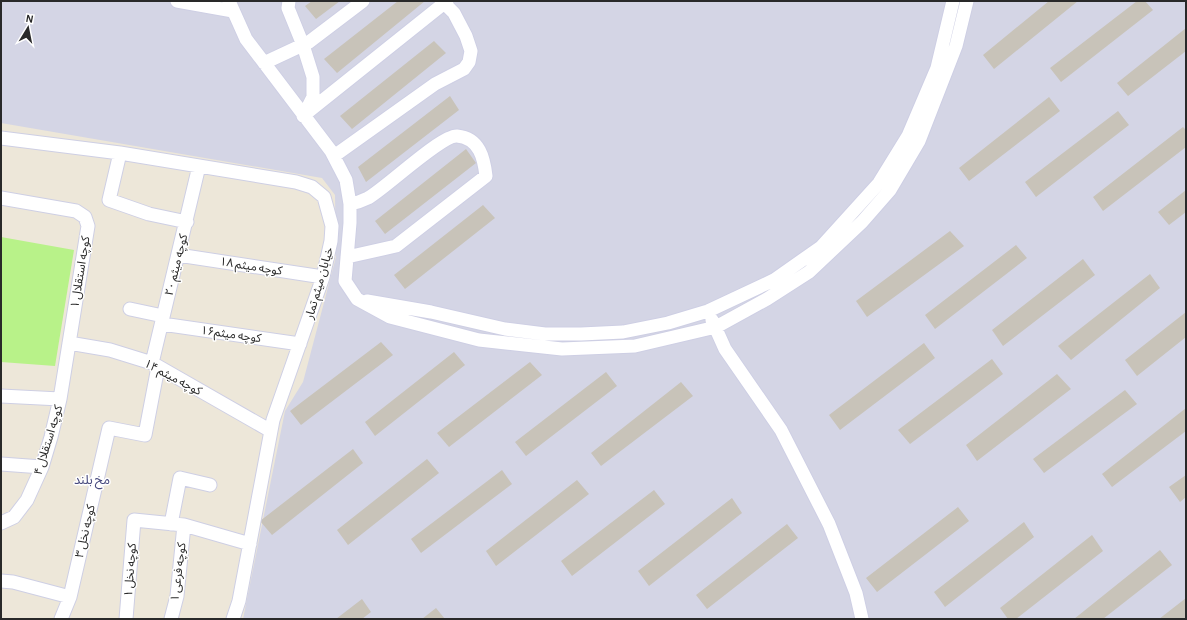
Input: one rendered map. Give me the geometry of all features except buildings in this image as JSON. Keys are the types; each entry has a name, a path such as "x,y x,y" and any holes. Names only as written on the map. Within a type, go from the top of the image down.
{"street":[{"path":"177,1 231,6 246,39 334,156 346,180 350,204 346,281 357,300 390,317 479,340 562,349 635,346 716,327 767,299 809,272 862,222 884,186 919,141 950,45 967,1"},
{"path":"289,1 288,8 303,45 313,77 313,97 303,116"},
{"path":"264,63 303,45 364,1"},
{"path":"950,45 953,1"},
{"path":"303,116 445,2 454,13 466,36 471,51 469,62 464,69 435,84 334,156"},
{"path":"347,257 396,246 486,176 484,156 471,140 456,136 442,142 367,199 350,204"},
{"name":"خیابان میثم تمار","path":"1,138 120,153 296,182 312,187 324,196 332,226 331,240 323,277 273,420 239,601 233,619"},
{"path":"120,153 109,200 149,214 187,222"},
{"name":"کوچه میثم ۲۰","path":"155,365 162,320 187,222 199,166"},
{"path":"357,300 400,306 506,330 545,334 623,332 668,323 708,311 774,280 821,247 884,186"},
{"name":"کوچه استقلال ۱","path":"1,198 76,211 82,214 88,222 69,343"},
{"name":"کوچه میثم ۱۸","path":"178,255 323,277"},
{"name":"کوچه میثم۱۶","path":"130,309 162,320 300,344"},
{"path":"708,311 725,349 781,430 829,524 856,593 862,619"},
{"name":"کوچه میثم ۱۴","path":"69,343 110,350 155,365 271,431"},
{"name":"کوچه استقلال ۴","path":"1,523 14,517 27,500 42,467 60,399 69,343"},
{"name":"کوچه نخل ۳","path":"61,619 70,597 109,428 145,435 155,365"},
{"path":"1,396 60,399"},
{"path":"1,464 42,467"},
{"name":"کوچه فرعی ۱","path":"171,619 177,596 177,524 180,478 210,484"},
{"name":"کوچه نخل ۱","path":"126,619 134,520 177,524"},
{"path":"177,524 250,544"},
{"path":"1,581 13,582 70,597"}],"shaded area":[{"path":"1,1 1186,1 1186,619 243,619 285,411 303,382 336,257 335,195 322,178 1,123"}],"green space":[{"path":"1,237 74,250 55,366 1,362"}],"district":[{"name":"مخ بلند","path":"92,479"}]}
